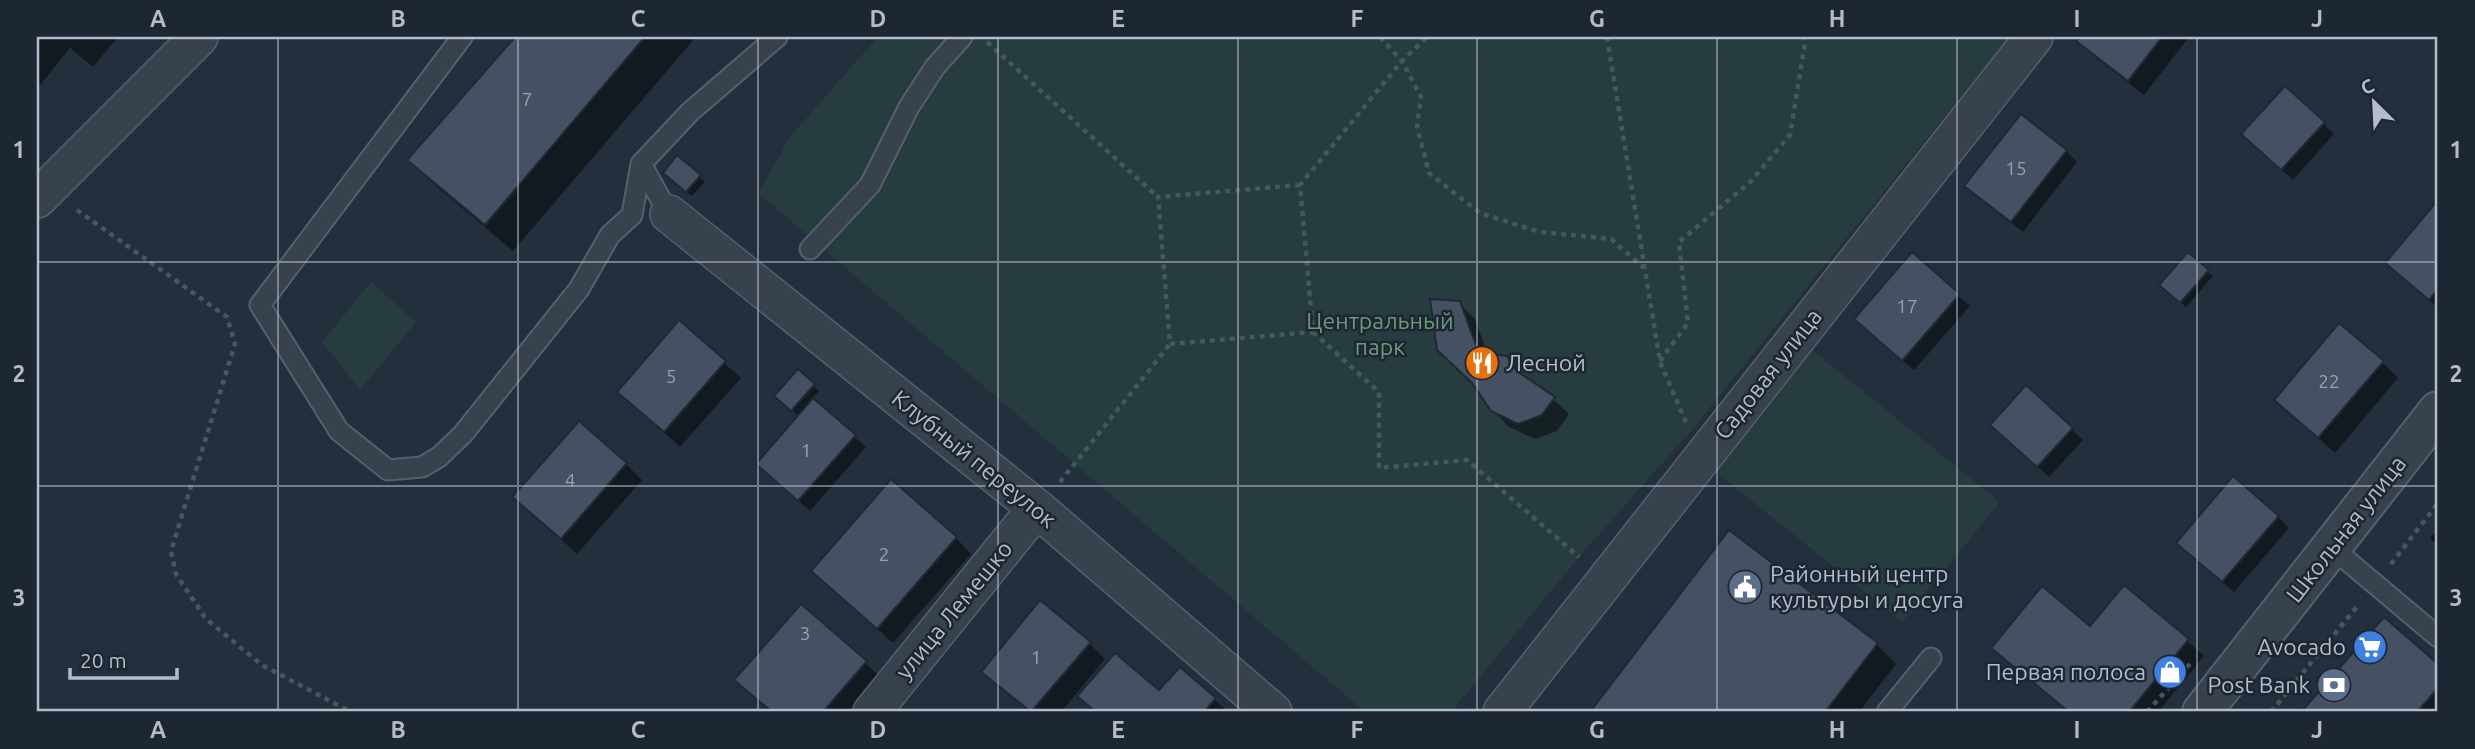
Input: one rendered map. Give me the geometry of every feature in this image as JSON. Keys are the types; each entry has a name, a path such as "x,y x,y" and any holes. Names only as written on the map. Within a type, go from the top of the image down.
{"street":[{"path":"37,199 199,37"},
{"name":"Садовая улица","path":"1502,712 2034,37"},
{"name":"Клубный переулок","path":"669,214 1031,518 1273,712"},
{"name":"Школьная улица","path":"2202,712 2438,411"},
{"name":"улица Лемешко","path":"872,712 1031,518"}],"lane":[{"path":"462,37 260,305 339,431 388,470 422,467 439,457 463,435 579,289 610,235 632,215 641,164 690,112 777,37"},
{"path":"810,249 870,185 909,107 935,67 962,37"},
{"path":"641,164 669,214"},
{"path":"2331,547 2438,637"},
{"path":"1887,712 1931,658"}],"path":[{"path":"981,37 1158,197 1170,344 1031,518"},
{"path":"1380,37 1402,61 1421,97 1417,126 1430,173 1480,213 1540,232 1611,239 1644,268"},
{"path":"1427,37 1402,61 1300,185 1312,332 1379,392 1379,468 1467,460 1579,557"},
{"path":"1607,37 1660,362 1690,432 1691,472"},
{"path":"1660,362 1688,323 1679,242 1750,182 1790,135 1805,43 1803,37"},
{"path":"1158,197 1300,185"},
{"path":"76,209 227,317 235,344 172,551 176,574 206,619 262,665 351,712"},
{"path":"1170,344 1312,332"},
{"path":"2271,712 2438,503"}],"green space":[{"name":"Центральный парк","path":"878,37 2009,37 1690,432 1579,557 1451,712 1365,712 758,193 790,137"},
{"path":"371,282 416,322 360,390 322,342"},
{"path":"1812,350 2000,502 1902,622 1715,471"}],"building":[{"path":"515,37 645,37 485,225 407,160"},
{"path":"2080,37 2162,37 2128,81 2076,41"},
{"path":"2285,86 2325,122 2281,170 2241,134"},
{"path":"2021,114 2067,150 2011,222 1964,186"},
{"path":"677,155 701,175 686,192 663,173"},
{"path":"2438,200 2438,289 2429,300 2385,263"},
{"path":"1912,252 1960,294 1902,361 1854,319"},
{"path":"2188,252 2209,270 2180,303 2159,285"},
{"name":"Лесной","path":"1430,299 1460,301 1476,345 1485,353 1507,356 1517,371 1555,397 1542,415 1518,424 1491,411 1472,383 1437,350"},
{"path":"679,320 726,361 664,432 617,392"},
{"path":"2339,323 2384,361 2318,438 2274,400"},
{"path":"798,369 815,384 791,411 774,396"},
{"path":"2026,385 2073,428 2037,467 1990,425"},
{"path":"813,398 856,435 798,501 756,464"},
{"path":"579,421 627,463 561,539 512,497"},
{"path":"2233,476 2279,516 2222,582 2176,543"},
{"path":"891,479 957,537 877,629 811,571"},
{"name":"Районный центр культуры и досуга","path":"1729,530 1878,643 1825,712 1590,712"},
{"path":"2124,585 2189,639 2129,712 2069,712 1991,648 2042,586 2090,626"},
{"path":"1040,600 1091,642 1031,712 981,672"},
{"path":"801,604 867,661 823,712 772,712 734,680"},
{"path":"2384,617 2438,664 2438,688 2417,712 2301,712"},
{"path":"1115,653 1159,690 1180,667 1216,698 1204,712 1096,712 1077,696"}],"place":[{"name":"Лесной","path":"1482,363"},
{"name":"Районный центр культуры и досуга","path":"1745,587"},
{"name":"Avocado","path":"2370,647"},
{"name":"Первая полоса","path":"2170,672"},
{"name":"Post Bank","path":"2334,685"}]}
